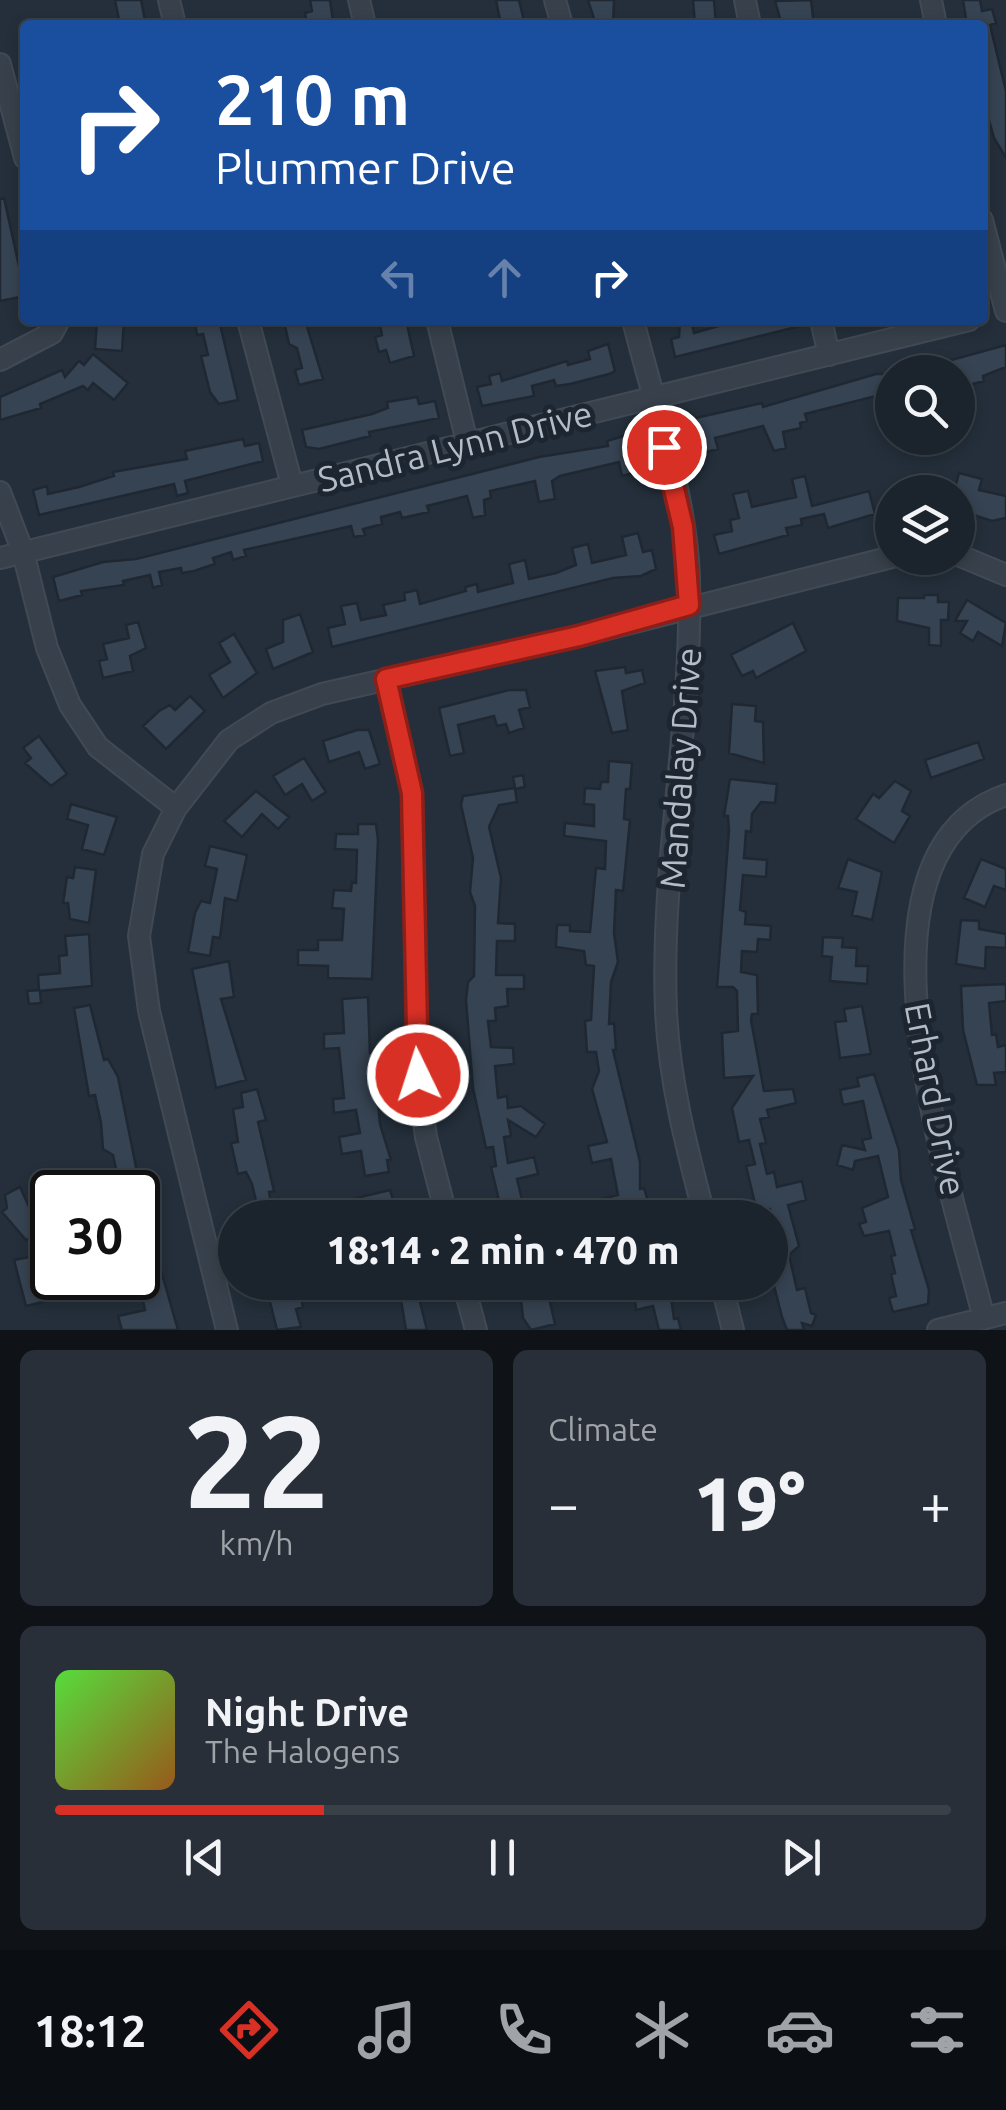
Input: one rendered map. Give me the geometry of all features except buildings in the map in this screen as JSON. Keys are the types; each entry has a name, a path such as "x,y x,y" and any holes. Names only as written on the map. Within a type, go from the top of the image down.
{"street":[{"path":"0,64 20,139"},
{"path":"988,243 1006,311"},
{"path":"0,360 52,333 57,325"},
{"path":"249,325 292,485"},
{"path":"438,325 467,442"},
{"name":"Mandalay Drive","path":"634,325 683,527 689,605 689,666 666,1007 671,1070 700,1200"},
{"path":"822,325 829,354"},
{"name":"Sandra Lynn Drive","path":"0,558 948,325"},
{"path":"0,492 23,552 47,648 70,705 98,748 176,808"},
{"path":"226,1330 141,975 142,904 153,854 176,808 229,740 271,713 322,694 579,636 689,605 875,561"},
{"path":"975,562 1006,575"},
{"path":"386,679 412,793 418,1075 426,1137 442,1200"},
{"name":"Erhard Drive","path":"984,1319 918,1041 914,966 926,891 948,836 978,805 1006,796"},
{"path":"468,1300 476,1330"},
{"path":"726,1300 733,1330"},
{"path":"938,1330 1006,1313"}],"route":[{"path":"418,1075 412,793 386,679 579,636 689,605 683,527 664,447"}]}
